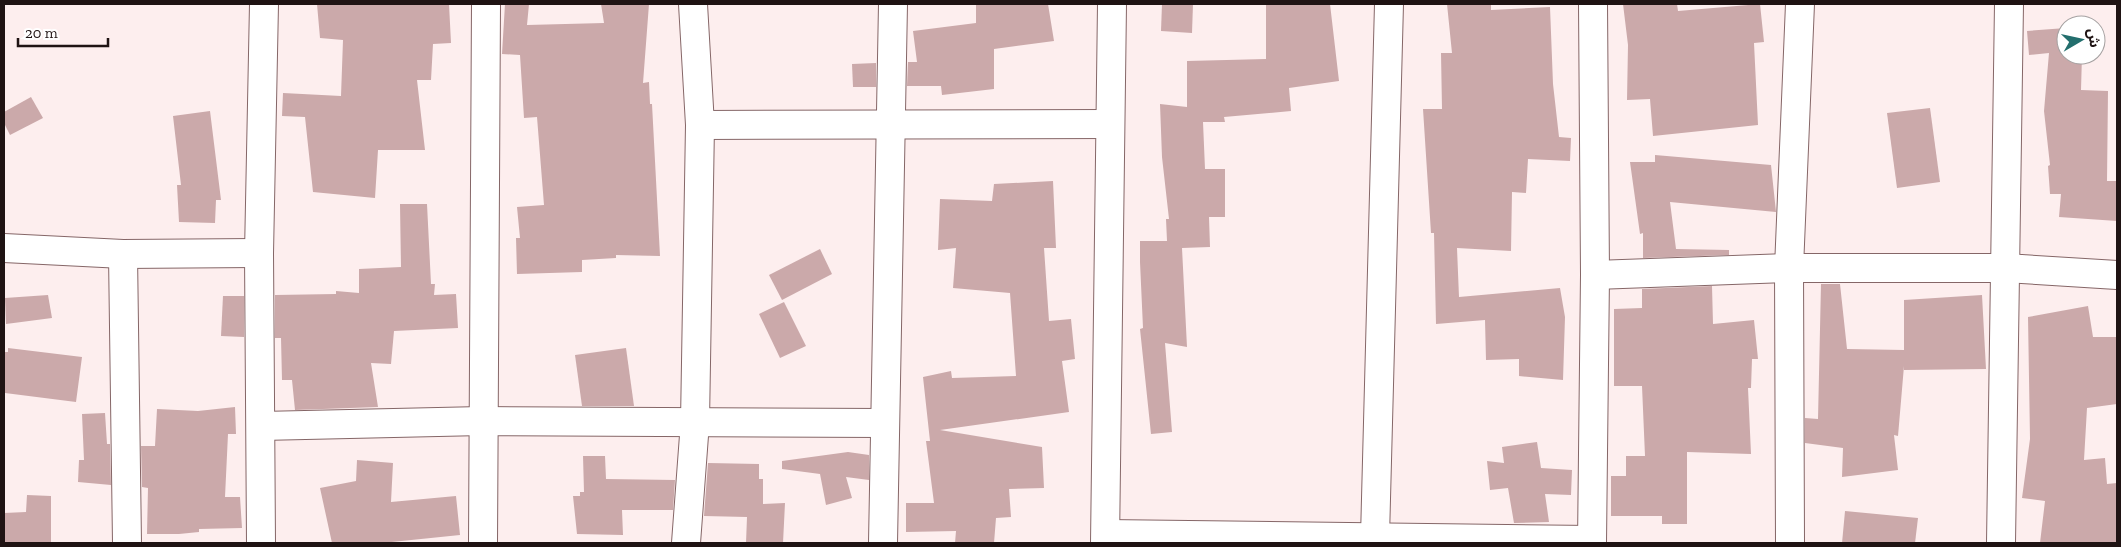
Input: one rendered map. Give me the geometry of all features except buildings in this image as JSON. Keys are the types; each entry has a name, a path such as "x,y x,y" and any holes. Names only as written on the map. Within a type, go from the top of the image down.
{"street":[{"path":"261,543 259,253 264,4"},
{"path":"483,543 482,421 486,4"},
{"path":"686,543 695,422 700,125 693,4"},
{"path":"883,543 893,4"},
{"path":"1112,4 1106,539 1375,537 1592,541 1594,275 1593,4"},
{"path":"1375,537 1389,4"},
{"path":"1790,543 1789,268 1800,4"},
{"path":"2001,543 2010,4"},
{"path":"700,125 1110,124"},
{"path":"4,248 123,254 259,253"},
{"path":"123,254 127,543"},
{"path":"1594,275 1789,268 2005,268 2117,275"},
{"path":"261,426 482,421 884,423"}]}
